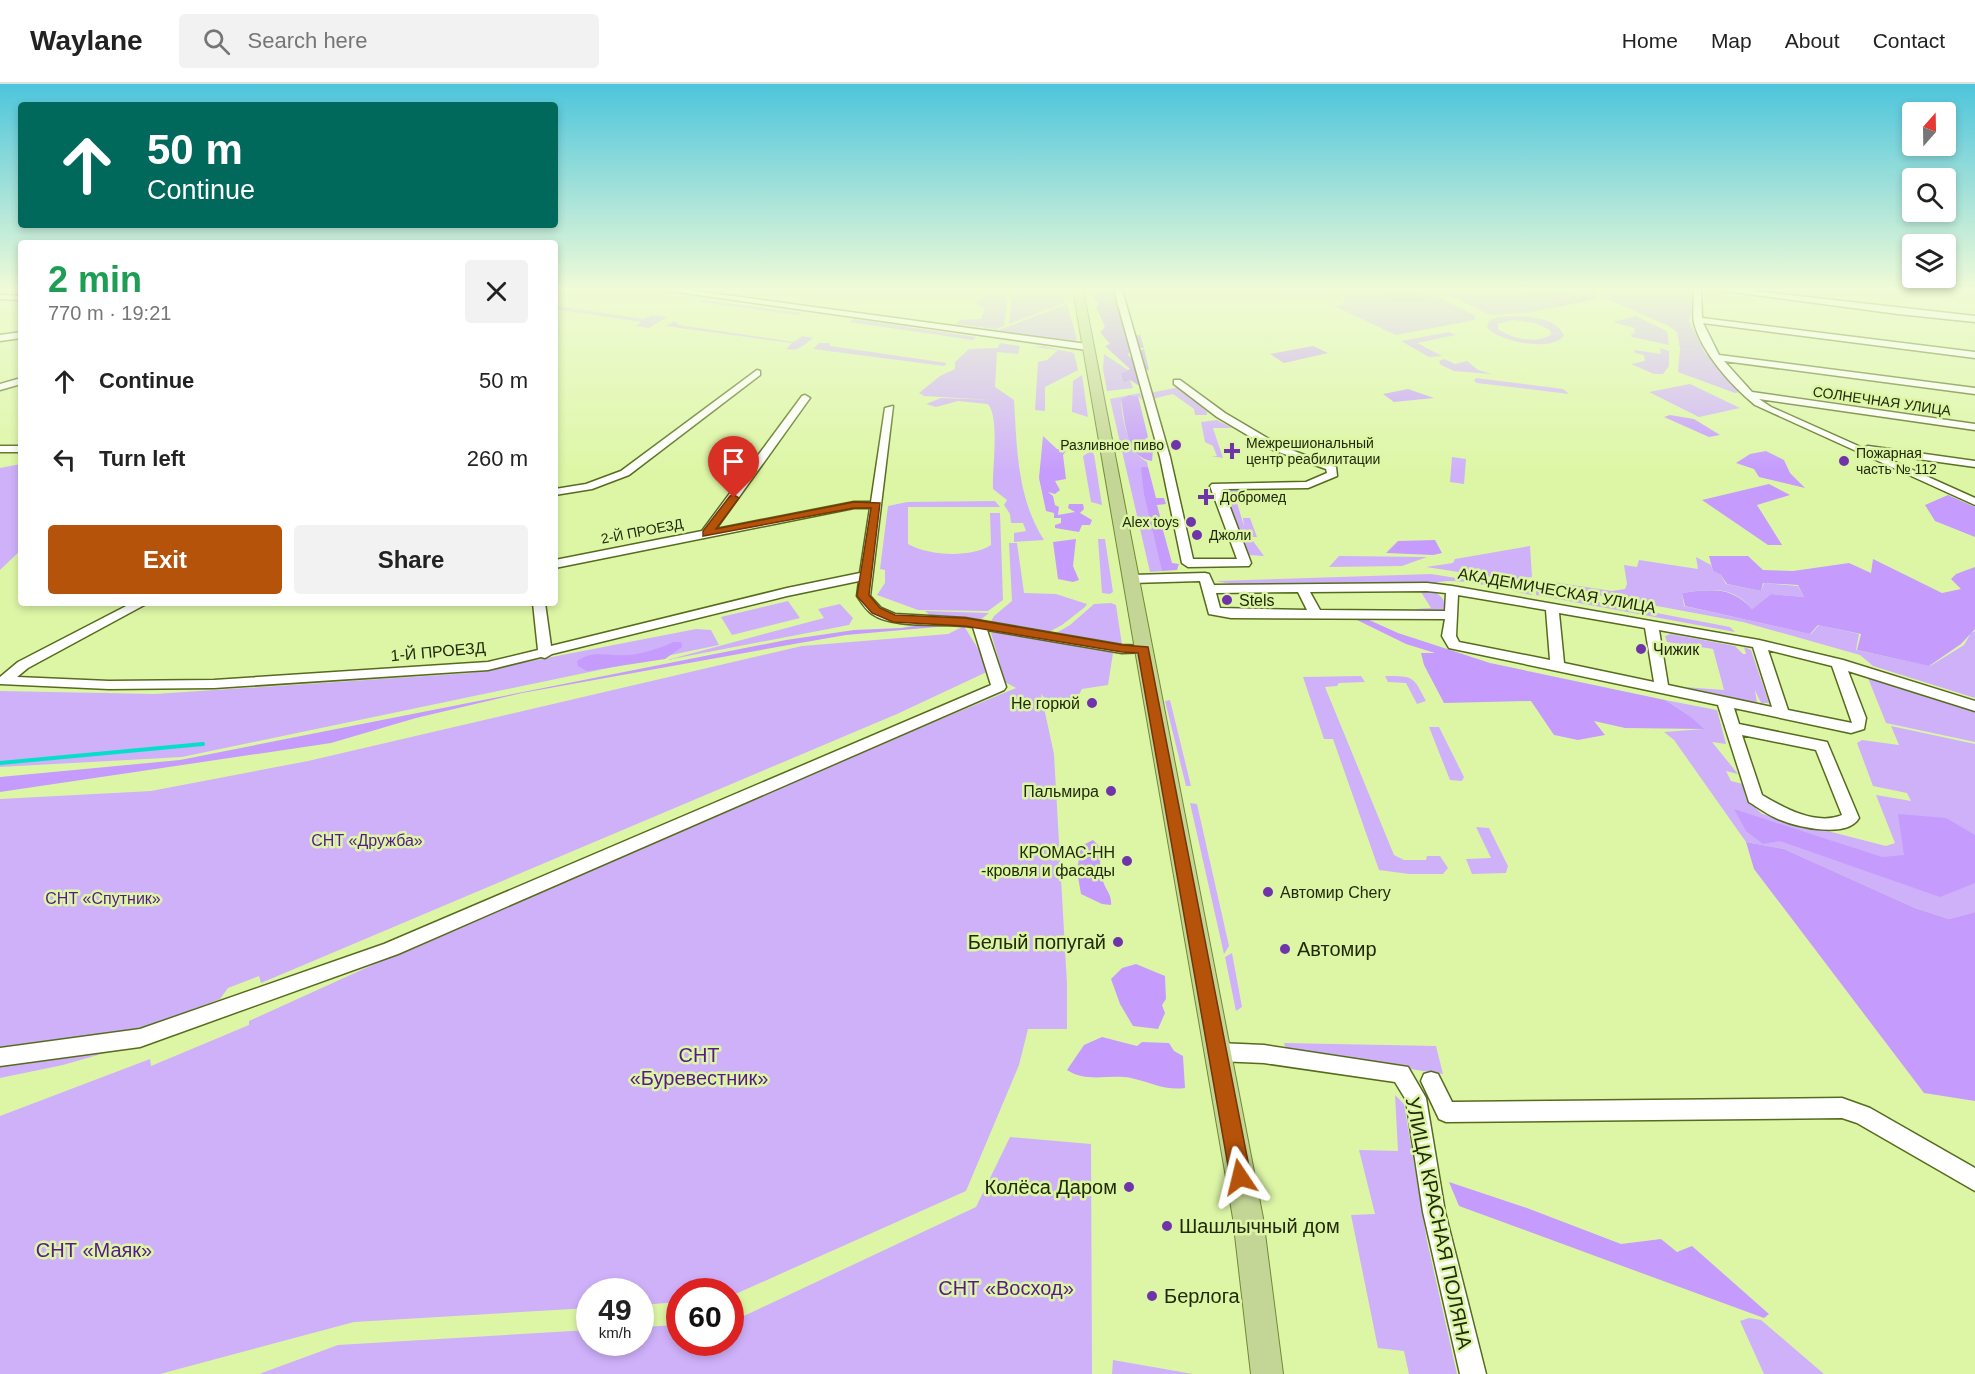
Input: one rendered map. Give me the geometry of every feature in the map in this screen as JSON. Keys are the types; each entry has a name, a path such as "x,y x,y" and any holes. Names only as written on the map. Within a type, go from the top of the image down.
{"main road":[{"path":"1088,350 1132,579 1248,1218 1267,1374"}],"street":[{"path":"1135,350 1165,457 1188,563 1245,563 1216,486 1308,484 1333,474 1333,471 1331,467 1287,453 1221,415 1177,382"},
{"path":"1712,350 1715,357 1750,394 1752,399 1768,409 1975,502"},
{"path":"1937,350 1975,355"},
{"path":"1715,357 1975,391"},
{"path":"558,492 588,487 625,473 757,373"},
{"path":"0,387 18,382"},
{"name":"СОЛНЕЧНАЯ УЛИЦА","path":"1750,394 1975,427"},
{"path":"706,534 805,398"},
{"path":"891,408 863,596 876,611 893,618 979,625 1122,649 1143,649"},
{"path":"1851,446 1975,464"},
{"path":"0,449 18,449"},
{"name":"2-Й ПРОЕЗД","path":"558,563 854,505 877,505"},
{"name":"1-Й ПРОЕЗД","path":"136,606 23,665 4,681 109,685 214,684 460,669 545,654 787,592 866,576"},
{"name":"АКАДЕМИЧЕСКАЯ УЛИЦА","path":"1132,579 1302,588 1426,587 1452,590 1759,644 1838,663 1975,706"},
{"path":"1207,583 1214,611 1231,614 1452,615"},
{"path":"1302,588 1316,615"},
{"path":"1452,590 1449,636 1454,645 1851,728 1859,726 1859,718 1838,663"},
{"path":"539,606 545,654"},
{"path":"1552,606 1557,666"},
{"path":"1651,624 1662,688"},
{"path":"0,1057 140,1038 391,949 999,687 979,625"},
{"path":"1759,644 1782,714"},
{"path":"1725,702 1733,728 1755,798 1783,815 1832,826 1851,818 1822,746 1733,728"},
{"name":"УЛИЦА КРАСНАЯ ПОЛЯНА","path":"1218,1052 1264,1054 1401,1074 1416,1098 1434,1212 1473,1374"},
{"path":"1431,1081 1446,1112 1842,1108 1863,1115 1975,1180"}],"green space":[{"path":"822,350 859,350 947,363 944,366"},
{"path":"968,350 1019,350 1018,354 997,352 995,387 1014,400 1023,490 1035,524 1044,540 1014,542 1014,533 1026,531 1023,523 1011,523 1010,514 1004,505 1007,500 993,489 995,432 992,411 988,404 958,401 936,407 926,404 941,398 994,400 924,396 919,393 940,376 955,369 955,362"},
{"path":"1058,350 1074,353 1078,370 1045,387 1045,411 1035,410 1038,362 1047,360"},
{"path":"1417,350 1431,350 1442,356 1429,357"},
{"path":"1634,350 1661,354 1660,350 1669,351 1669,366 1663,374 1654,374 1631,364 1645,361 1644,355 1635,353"},
{"path":"1680,350 1704,350 1742,392 1735,393 1678,372"},
{"path":"1104,354 1128,370 1120,375 1124,383 1130,380 1133,388 1107,391 1103,369"},
{"path":"1444,359 1455,364 1467,361 1478,370 1492,374 1454,371 1441,365 1439,361"},
{"path":"1082,375 1088,417 1072,412 1073,381"},
{"path":"1476,378 1563,389 1569,394 1477,383 1474,381"},
{"path":"1690,384 1740,408 1699,417 1649,392"},
{"path":"1180,387 1207,412 1207,415 1195,415 1194,409 1173,394 1152,399 1150,393"},
{"path":"1140,393 1142,400 1138,396 1130,395"},
{"path":"1128,395 1121,399 1123,416 1127,434 1135,451 1147,462 1148,467 1142,467 1162,571 1150,572 1110,399"},
{"path":"1217,420 1232,428 1213,428 1223,458 1211,456 1217,456 1213,446 1205,442 1201,422"},
{"path":"1091,451 1094,454 1102,505 1091,502 1083,456"},
{"path":"1452,457 1466,459 1464,484 1450,482"},
{"path":"18,465 18,553 0,570 0,468"},
{"path":"1244,490 1242,500 1237,503 1244,526 1243,518 1250,518 1257,537 1250,537 1264,556 1249,555 1223,491"},
{"path":"995,501 1000,507 908,507 908,544 927,551 950,554 983,549 991,545 990,513 1000,513 1003,600 988,611 918,610 877,595 885,583 885,570 880,569 888,506 907,502"},
{"path":"1098,539 1105,539 1113,592 1110,594 1102,593"},
{"path":"1009,543 1017,543 1024,593 1056,594 1087,604 1085,607 1062,625 1047,633 990,623 994,616 1012,601"},
{"path":"1530,546 1532,577 1511,580 1426,567 1453,563 1455,559"},
{"path":"1339,556 1427,557 1402,566 1329,567"},
{"path":"1696,557 1711,565 1713,571 1721,575 1726,584 1761,591 1764,583 1798,586 1804,597 1771,594 1752,609 1745,601 1729,592 1702,590 1682,593 1684,606 1811,634 1819,625 1859,634 1856,650 1930,666 1964,645 1971,633 1975,631 1975,698 1873,666 1860,655 1743,622 1549,586 1553,582 1612,591 1625,589 1627,584 1624,565 1637,567 1639,560 1698,569"},
{"path":"1431,574 1532,590 1532,595 1481,584 1453,581 1441,581 1434,584 1236,585 1216,581"},
{"path":"1536,590 1730,627 1735,632 1536,595"},
{"path":"1431,591 1442,598 1444,610 1417,612 1415,609 1431,608 1421,592"},
{"path":"788,601 800,618 732,635 721,617"},
{"path":"840,604 853,618 849,625 667,660 824,618 818,609"},
{"path":"1094,604 1116,605 1122,645 1056,633 1070,625"},
{"path":"925,611 989,613 979,621 931,616"},
{"name":"СНТ «Дружба»","path":"964,626 991,670 897,714 261,983 259,976 228,988 220,999 144,1029 136,1044 63,1065 0,1078 0,799 151,791 308,761 802,646 948,634"},
{"path":"696,629 711,630 719,645 182,757 0,767 0,691 155,694 470,673"},
{"name":"СНТ «Буревестник»","path":"1000,631 1077,643 1113,653 1108,685 1082,689 1074,704 1049,703 1041,694 1054,754 1067,984 1067,1029 1028,1029 1019,1065 966,1191 744,1290 744,1278 666,1278 666,1303 654,1304 654,1278 576,1278 576,1309 354,1322 160,1374 0,1374 0,1116 150,1059 151,1066 249,1025 249,1021 434,937 825,767 1016,688 1005,682 991,633"},
{"path":"1671,634 1735,646 1743,654 1746,654 1744,647 1751,650 1769,703 1761,703 1755,690 1757,703 1684,687 1724,690 1713,649 1667,642 1665,636"},
{"path":"1361,676 1365,682 1339,683 1337,686 1325,687 1394,855 1404,860 1426,860 1427,856 1440,856 1448,868 1443,874 1409,874 1379,870 1333,739 1324,739 1303,677"},
{"path":"1385,676 1402,676 1412,679 1426,701 1417,704 1406,683 1388,682"},
{"path":"1868,678 1975,712 1975,742 1886,723"},
{"path":"1170,700 1191,786 1186,786 1165,701"},
{"path":"1665,700 1717,710 1726,744 1712,742 1738,774 1726,771 1731,781 1743,784 1746,799 1762,814 1886,846 1895,843 1876,795 1911,801 1907,793 1873,786 1857,743 1862,740 1899,745 1891,726 1975,744 1975,912 1949,919 1915,908 1784,849 1746,842 1674,740 1664,732 1703,729 1690,716"},
{"path":"1429,727 1439,727 1464,777 1462,781 1450,780"},
{"path":"1190,803 1197,804 1229,946 1224,954"},
{"path":"1476,827 1489,828 1508,866 1506,873 1472,874 1466,859 1491,858"},
{"path":"1232,953 1242,1007 1236,1011 1225,957"},
{"path":"1284,1043 1436,1046 1443,1074 1286,1050"},
{"path":"1395,1095 1404,1104 1427,1241 1457,1374 1409,1374 1404,1351 1378,1348 1351,1215 1375,1214 1359,1150 1398,1151"},
{"name":"СНТ «Восход»","path":"1010,1137 1091,1144 1092,1374 259,1374 338,1345 576,1331 576,1356 654,1356 654,1326 666,1326 666,1356 744,1356 744,1316 976,1207"},
{"path":"1749,1318 1761,1320 1824,1374 1764,1374 1740,1321"},
{"path":"1113,1360 1193,1374 1112,1374"}],"shaded area":[{"path":"1110,350 1130,350 1128,355 1134,361 1143,359 1139,351 1144,350 1149,370 1135,371 1145,383 1138,385 1130,380 1124,383 1120,374 1130,369"},
{"path":"1290,350 1322,350 1328,353 1284,363 1270,354"},
{"path":"1408,389 1434,398 1394,402 1383,394"},
{"path":"1129,395 1138,396 1148,437 1144,440 1153,450 1152,461 1137,453 1128,437 1121,399"},
{"path":"1670,415 1694,419 1720,435 1709,437 1664,417"},
{"path":"1043,436 1057,449 1066,451 1063,455 1066,479 1055,481 1060,490 1055,494 1048,492 1053,496 1055,505 1059,507 1058,515 1075,512 1068,508 1069,504 1083,504 1084,509 1080,513 1092,520 1090,525 1082,525 1079,532 1055,528 1055,525 1061,523 1061,518 1054,518 1054,513 1046,511 1039,478"},
{"path":"1766,451 1784,460 1790,473 1805,488 1759,477 1754,469 1736,463 1750,454"},
{"path":"1141,467 1148,467 1156,498 1164,498 1166,504 1157,505 1162,524 1170,524 1171,529 1163,530 1172,563 1179,564 1177,570 1162,571 1144,494"},
{"path":"1769,484 1790,495 1757,505 1782,545 1768,545 1702,500"},
{"path":"1948,495 1975,507 1975,537 1935,521 1925,505"},
{"path":"1076,539 1073,566 1079,580 1073,582 1058,579 1053,542"},
{"path":"1435,540 1442,553 1433,555 1386,553 1398,541"},
{"path":"1709,556 1748,556 1763,570 1793,571 1849,563 1871,573 1873,559 1942,593 1961,589 1951,579 1956,574 1975,567 1975,629 1961,644 1929,666 1857,650 1861,634 1818,625 1810,634 1685,606 1682,593 1711,590 1737,596 1752,609 1771,594 1804,597 1798,585 1763,583 1761,591 1727,584 1721,575 1713,571"},
{"path":"1355,619 1367,619 1398,633 1490,663 1665,700 1690,716 1704,729 1625,728 1594,721 1605,735 1578,740 1554,735 1531,701 1444,703 1424,665 1421,653 1435,653 1406,644"},
{"path":"958,625 846,635 794,644 522,693 416,718 331,743 0,792 0,777 180,760 786,640 854,630"},
{"path":"673,642 681,642 682,647 665,659 587,671 578,666 577,661 589,655 632,655"},
{"path":"1734,809 1882,857 1904,855 1898,814 1946,818 1975,835 1975,883 1940,897 1780,841 1763,844 1746,831"},
{"path":"1093,840 1099,846 1102,877 1110,895 1111,905 1102,904 1081,894 1077,871 1081,846"},
{"path":"1746,842 1784,849 1915,908 1949,919 1975,912 1975,1101 1924,1093 1754,869"},
{"path":"1136,964 1165,976 1166,999 1162,1005 1165,1013 1158,1029 1133,1026 1120,1004 1111,979 1122,968"},
{"path":"1102,1037 1137,1046 1142,1042 1169,1043 1174,1051 1183,1056 1185,1088 1164,1087 1123,1077 1082,1076 1067,1070 1084,1045"},
{"path":"1449,1182 1527,1208 1621,1244 1661,1239 1677,1252 1692,1246 1769,1314 1764,1318 1459,1206"}],"waterway":[{"path":"0,763 203,744"}],"place":[{"name":"Разливное пиво","path":"1176,445"},
{"name":"Межрешиональный центр реабилитации","path":"1232,451"},
{"name":"Пожарная часть № 112","path":"1844,461"},
{"name":"Добромед","path":"1206,497"},
{"name":"Alex toys","path":"1191,522"},
{"name":"Джоли","path":"1197,535"},
{"name":"Stels","path":"1227,600"},
{"name":"Чижик","path":"1641,649"},
{"name":"Не горюй","path":"1092,703"},
{"name":"Пальмира","path":"1111,791"},
{"name":"КРОМАС-НН -кровля и фасады","path":"1127,861"},
{"name":"Автомир Chery","path":"1268,892"},
{"name":"Белый попугай","path":"1118,942"},
{"name":"Автомир","path":"1285,949"},
{"name":"Колёса Даром","path":"1129,1187"},
{"name":"Шашлычный дом","path":"1167,1226"},
{"name":"Берлога","path":"1152,1296"}],"route":[{"path":"734,498 706,534 854,505 877,505 863,596 876,611 893,618 907,621 965,622 1122,649 1143,649 1240,1177"}],"park label":[{"name":"СНТ «Спутник»","path":"103,898"},
{"name":"СНТ «Маяк»","path":"94,1250"}]}
